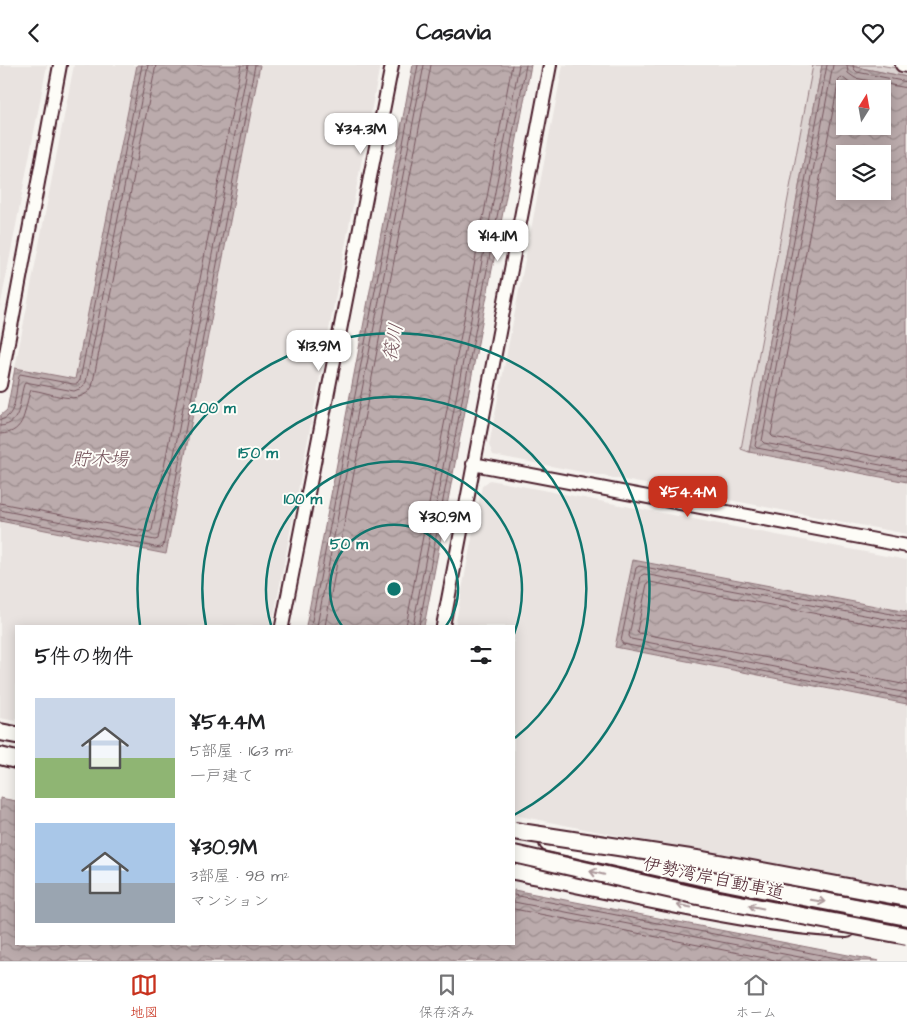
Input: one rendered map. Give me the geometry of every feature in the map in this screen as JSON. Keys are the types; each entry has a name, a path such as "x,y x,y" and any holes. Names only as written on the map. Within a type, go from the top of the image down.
{"highway":[{"path":"0,732 15,735"},
{"path":"0,750 15,753"},
{"path":"0,756 15,760"},
{"path":"515,831 703,860 907,898"},
{"name":"伊勢湾岸自動車道","path":"515,835 715,880 907,917"},
{"name":"伊勢湾岸自動車道","path":"515,854 698,896 907,936"},
{"path":"515,871 756,920 819,928 907,932"}],"street":[{"path":"0,385 60,65"},
{"path":"282,625 392,65"},
{"path":"443,625 550,65"},
{"path":"902,65 907,66"},
{"path":"473,464 907,546"}],"shaded area":[{"path":"0,65 47,65 0,308"},
{"path":"74,65 137,65 75,380 15,368"},
{"path":"260,65 380,65 272,625 15,625 15,721 0,718 0,521 166,554"},
{"path":"563,65 813,65 741,448 749,452 907,482 907,534 493,455 489,445"},
{"path":"813,65 822,65 749,452 741,449"},
{"path":"846,65 880,65 907,70 907,77"},
{"path":"490,480 907,560 907,612 633,560 615,647 907,704 907,893 515,815 515,625 455,625 482,486"}],"water":[{"name":"貯木場","path":"137,65 260,65 166,554 0,521 0,416 7,410 15,368 75,379"},
{"name":"筏川","path":"413,65 531,65 424,625 306,625"},
{"path":"822,65 846,65 907,77 907,482 749,452"},
{"path":"633,560 907,612 907,704 615,647"},
{"path":"0,798 15,801 15,945 515,945 515,890 879,961 0,961"}]}
